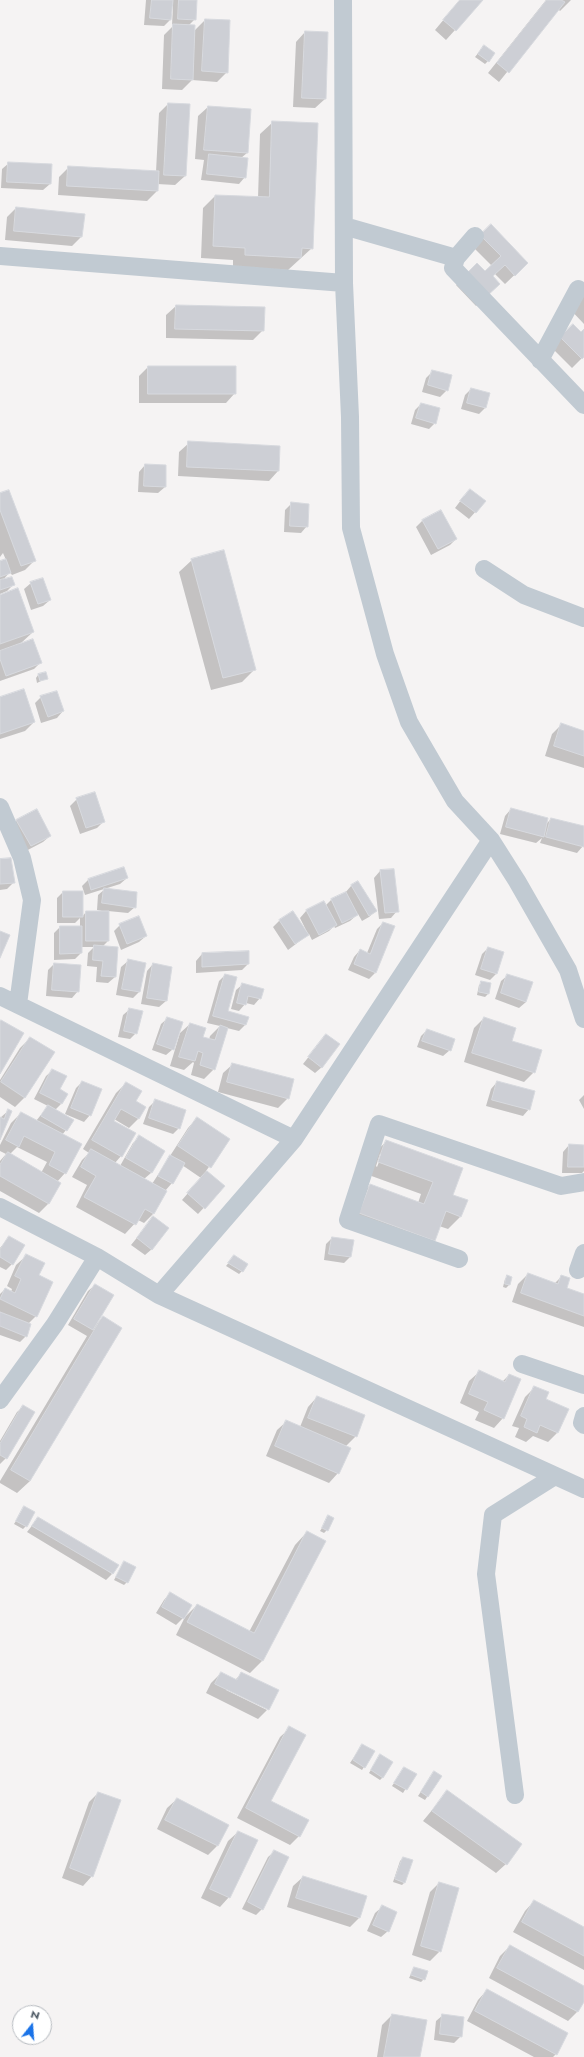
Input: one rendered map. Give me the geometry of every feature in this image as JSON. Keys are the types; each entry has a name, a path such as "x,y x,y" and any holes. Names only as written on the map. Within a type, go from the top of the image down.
{"street":[{"path":"343,0 344,283 350,416 351,528 385,654 410,722 455,801 490,840 517,881 568,970 584,1019"},
{"path":"344,226 456,258"},
{"path":"475,236 456,258 453,268 584,405"},
{"path":"0,256 344,283"},
{"path":"540,360 578,289"},
{"path":"484,569 524,595 584,618"},
{"path":"0,807 22,858 32,900 18,1004"},
{"path":"159,1295 294,1140 490,840"},
{"path":"0,996 294,1140"},
{"path":"459,1259 348,1220 379,1124 561,1186 584,1182"},
{"path":"0,1207 96,1257 159,1295 584,1489"},
{"path":"578,1270 584,1253"},
{"path":"0,1400 56,1324 96,1257"},
{"path":"522,1364 584,1385"},
{"path":"584,1416 582,1423 584,1426"},
{"path":"515,1795 486,1574 493,1516 555,1476"}],"building":[{"path":"152,0 173,0 171,20 150,18"},
{"path":"179,0 197,0 196,20 178,19"},
{"path":"460,0 483,0 456,31 443,20"},
{"path":"547,0 561,0 565,2 509,73 497,63"},
{"path":"205,19 230,20 228,73 202,71"},
{"path":"173,24 195,25 193,80 171,79"},
{"path":"305,31 328,32 326,99 302,98"},
{"path":"484,45 495,53 489,62 478,54"},
{"path":"168,103 190,104 186,176 164,175"},
{"path":"208,106 251,109 248,153 204,150"},
{"path":"272,121 318,123 313,249 302,248 301,258 245,255 245,248 213,246 215,195 269,197"},
{"path":"209,154 248,158 246,178 207,174"},
{"path":"8,162 52,164 51,184 7,182"},
{"path":"68,166 159,171 158,191 67,186"},
{"path":"16,207 85,214 82,237 14,231"},
{"path":"491,224 528,263 515,276 505,265 493,276 500,284 486,297 465,275 477,263 485,271 501,256 480,235"},
{"path":"176,305 265,307 264,331 175,329"},
{"path":"573,324 581,332 584,329 584,357 582,359 560,337"},
{"path":"148,366 236,366 236,394 148,394"},
{"path":"432,370 452,375 448,391 428,385"},
{"path":"471,388 490,393 486,408 467,403"},
{"path":"421,403 440,408 436,424 416,418"},
{"path":"188,441 280,446 279,471 187,467"},
{"path":"145,464 166,465 166,487 144,486"},
{"path":"470,489 486,501 476,513 460,501"},
{"path":"9,490 36,561 21,566 0,510 0,493"},
{"path":"291,502 309,504 308,527 290,526"},
{"path":"441,510 457,539 438,549 422,520"},
{"path":"224,550 256,670 223,678 191,559"},
{"path":"6,559 11,573 0,577 0,561"},
{"path":"12,577 15,585 0,590 0,580"},
{"path":"43,578 51,600 38,604 30,582"},
{"path":"18,588 34,632 0,644 0,595"},
{"path":"33,639 42,663 6,676 0,659 0,651"},
{"path":"46,672 48,679 40,681 38,674"},
{"path":"24,689 35,722 0,734 0,697"},
{"path":"57,691 64,711 48,717 40,696"},
{"path":"561,723 584,731 584,756 554,746"},
{"path":"95,792 105,822 86,828 76,798"},
{"path":"511,808 548,818 544,837 506,827"},
{"path":"37,809 51,836 31,846 16,820"},
{"path":"551,818 584,826 584,847 546,837"},
{"path":"11,858 15,883 0,884 0,859"},
{"path":"124,867 128,878 91,890 88,879"},
{"path":"394,869 399,912 385,913 380,870"},
{"path":"358,881 377,911 369,916 351,885"},
{"path":"104,888 137,892 136,908 102,903"},
{"path":"63,891 83,891 83,917 63,917"},
{"path":"346,892 358,915 342,923 331,899"},
{"path":"324,901 337,925 319,935 306,910"},
{"path":"86,911 109,911 109,941 86,941"},
{"path":"293,911 309,935 295,944 279,920"},
{"path":"139,916 147,936 127,944 119,924"},
{"path":"383,922 395,926 376,973 354,964 360,949 370,954"},
{"path":"60,926 82,926 82,953 60,954"},
{"path":"0,931 10,935 0,958"},
{"path":"94,945 118,947 116,977 101,976 103,961 93,960"},
{"path":"488,947 504,952 497,974 481,969"},
{"path":"249,951 249,964 202,967 202,953"},
{"path":"128,959 146,963 140,992 122,989"},
{"path":"54,963 81,965 79,992 52,990"},
{"path":"153,963 172,967 167,1001 147,998"},
{"path":"225,974 237,977 228,1011 249,1017 246,1025 213,1016"},
{"path":"507,974 533,982 526,1002 501,993"},
{"path":"481,981 491,983 489,994 479,992"},
{"path":"242,983 264,989 261,999 248,996 246,1005 237,1003"},
{"path":"129,1008 143,1011 137,1034 124,1031"},
{"path":"167,1017 183,1022 174,1050 157,1044"},
{"path":"484,1017 516,1028 512,1041 542,1050 535,1073 472,1053"},
{"path":"1,1020 24,1033 0,1074 0,1021"},
{"path":"190,1023 206,1028 203,1037 215,1040 220,1025 228,1028 215,1070 200,1065 203,1053 198,1051 195,1061 179,1057"},
{"path":"427,1029 455,1039 451,1051 422,1041"},
{"path":"326,1034 340,1044 322,1068 308,1057"},
{"path":"30,1037 55,1052 25,1098 1,1082"},
{"path":"232,1063 294,1079 289,1099 227,1082"},
{"path":"52,1069 67,1076 60,1089 68,1094 62,1104 40,1093"},
{"path":"82,1081 102,1089 91,1116 71,1108"},
{"path":"497,1081 535,1091 530,1110 492,1100"},
{"path":"126,1082 142,1091 136,1101 146,1107 139,1119 121,1109 114,1121 136,1133 122,1157 92,1140"},
{"path":"155,1099 186,1110 180,1129 149,1118"},
{"path":"48,1105 74,1120 67,1131 41,1116"},
{"path":"8,1109 12,1111 0,1140 0,1117 4,1119"},
{"path":"21,1112 82,1144 66,1174 49,1165 55,1152 24,1136 19,1147 6,1140"},
{"path":"197,1117 230,1139 211,1168 178,1146"},
{"path":"139,1135 165,1151 152,1173 126,1158"},
{"path":"386,1140 463,1168 453,1195 468,1200 461,1217 446,1211 435,1241 359,1213 370,1184 424,1204 433,1182 378,1162"},
{"path":"569,1144 584,1145 584,1167 568,1167"},
{"path":"91,1149 167,1191 154,1214 145,1209 136,1225 84,1197 96,1176 81,1167"},
{"path":"8,1152 61,1183 49,1204 0,1176 0,1165"},
{"path":"170,1155 185,1163 173,1184 158,1176"},
{"path":"207,1171 225,1186 205,1209 187,1193"},
{"path":"153,1216 169,1228 152,1250 137,1238"},
{"path":"9,1236 25,1245 13,1265 0,1257 0,1250"},
{"path":"332,1237 354,1240 351,1257 329,1254"},
{"path":"26,1254 45,1263 39,1275 53,1282 37,1317 0,1299 5,1288 15,1293 21,1279 15,1276"},
{"path":"234,1255 248,1264 243,1272 228,1263"},
{"path":"528,1273 558,1284 561,1275 570,1278 567,1288 584,1294 584,1316 521,1293"},
{"path":"507,1275 512,1277 510,1285 505,1284"},
{"path":"95,1284 114,1295 93,1330 74,1319"},
{"path":"0,1312 31,1324 27,1337 0,1326"},
{"path":"103,1316 122,1328 30,1481 11,1470"},
{"path":"479,1370 505,1382 509,1374 521,1379 504,1419 484,1410 488,1402 469,1394"},
{"path":"534,1386 549,1392 546,1399 569,1409 558,1433 540,1425 537,1433 524,1427 527,1419 521,1416"},
{"path":"317,1396 365,1415 357,1437 308,1418"},
{"path":"23,1405 35,1412 7,1459 0,1455 0,1444"},
{"path":"286,1420 351,1448 339,1474 275,1446"},
{"path":"24,1506 35,1512 27,1527 16,1521"},
{"path":"328,1515 334,1518 328,1531 322,1528"},
{"path":"38,1517 119,1565 113,1574 32,1526"},
{"path":"307,1531 326,1541 263,1661 187,1622 197,1604 254,1633"},
{"path":"124,1561 136,1567 128,1583 116,1577"},
{"path":"170,1592 192,1605 184,1619 162,1607"},
{"path":"221,1672 237,1680 241,1672 279,1690 269,1710 215,1684"},
{"path":"289,1726 306,1735 271,1801 309,1820 300,1837 246,1808"},
{"path":"362,1744 375,1751 365,1768 353,1760"},
{"path":"380,1754 393,1762 383,1778 371,1770"},
{"path":"404,1767 417,1774 407,1790 394,1783"},
{"path":"434,1771 442,1776 428,1797 421,1792"},
{"path":"447,1790 522,1844 507,1865 432,1811"},
{"path":"98,1792 121,1800 93,1877 70,1868"},
{"path":"177,1798 229,1825 218,1846 165,1820"},
{"path":"238,1831 258,1840 230,1898 210,1889"},
{"path":"274,1850 289,1857 263,1910 248,1902"},
{"path":"403,1857 413,1860 405,1883 395,1879"},
{"path":"303,1876 367,1896 360,1918 296,1898"},
{"path":"439,1882 459,1888 441,1952 421,1946"},
{"path":"534,1900 584,1927 584,1956 522,1922"},
{"path":"382,1905 397,1912 389,1932 373,1925"},
{"path":"510,1945 584,1986 584,2002 578,2012 497,1968"},
{"path":"414,1967 428,1971 425,1980 411,1975"},
{"path":"487,1989 568,2033 557,2055 475,2011"},
{"path":"392,2014 427,2020 420,2057 384,2057"},
{"path":"442,2014 464,2017 462,2037 440,2034"}]}
